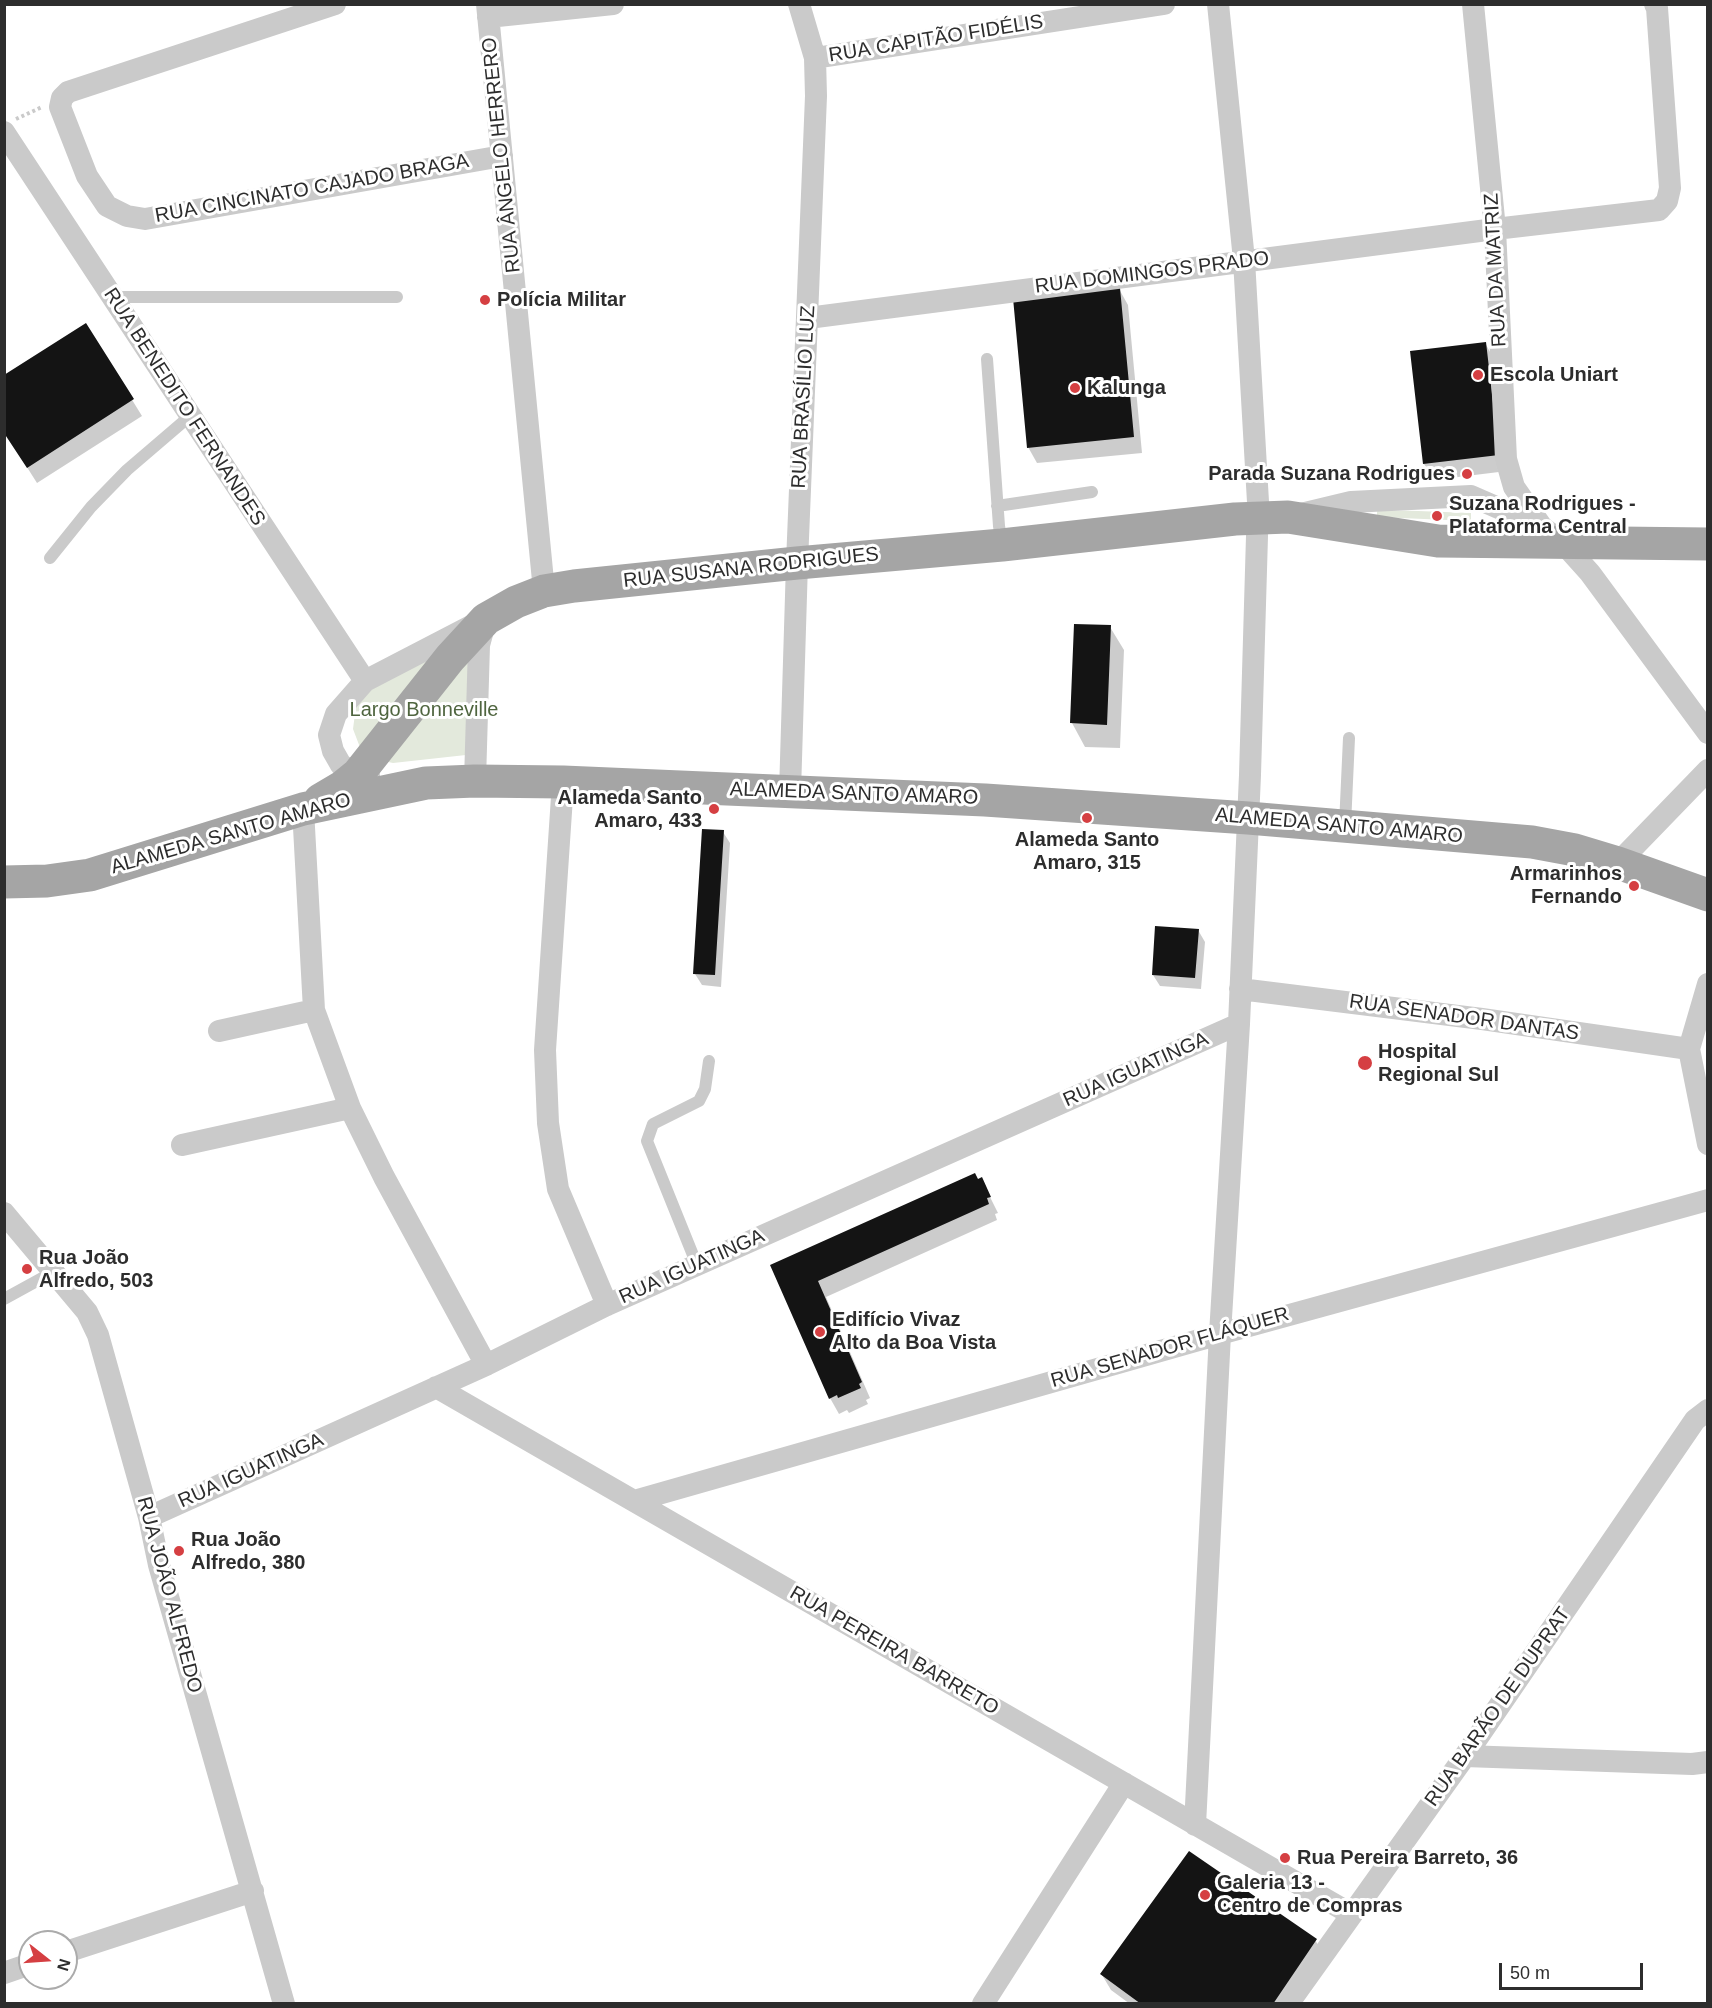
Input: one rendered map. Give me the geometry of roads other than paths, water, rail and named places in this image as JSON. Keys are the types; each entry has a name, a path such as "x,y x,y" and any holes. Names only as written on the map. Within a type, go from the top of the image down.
{"main road":[{"name":"RUA SUSANA RODRIGUES","path":"303,809 342,787 358,774 450,658 486,619 516,602 544,591 797,563 1002,546 1235,519 1273,518 1437,541 1552,535"},
{"path":"1552,535 1707,544"},
{"name":"ALAMEDA SANTO AMARO","path":"4,882 47,881 90,875 303,809 426,783 475,781 562,782 985,800 1248,818 1532,842 1575,850 1618,863 1707,895"}],"street":[{"name":"RUA CINCINATO CAJADO BRAGA","path":"335,4 65,95 60,107 87,176 107,206 127,216 145,219 502,156"},
{"path":"487,11 613,4"},
{"name":"RUA BRASÍLIO LUZ","path":"790,792 816,96 815,58 800,4"},
{"name":"RUA CAPITÃO FIDÉLIS","path":"815,58 1164,4"},
{"path":"1195,1824 1220,1334 1239,1024 1248,818 1273,518 1258,502 1244,260 1218,4"},
{"name":"RUA DA MATRIZ","path":"1473,4 1495,229 1506,459 1514,487 1552,535 1590,573 1707,733"},
{"name":"RUA DOMINGOS PRADO","path":"808,318 1244,260 1659,210 1667,201 1670,188 1655,4"},
{"name":"RUA ÂNGELO HERRERO","path":"487,11 544,591"},
{"name":"RUA BENEDITO FERNANDES","path":"9,126 112,297 365,681"},
{"name":"RUA SUSANA RODRIGUES","path":"1273,518 1351,502 1471,496 1552,535"},
{"path":"426,783 358,774 340,765 329,735 336,714 365,681 486,619"},
{"path":"475,781 479,645 486,619"},
{"path":"1618,863 1707,770"},
{"path":"562,782 545,1050 548,1123 558,1189 607,1305"},
{"path":"303,809 314,1010 350,1108 384,1177 486,1365"},
{"path":"1707,984 1689,1049 1707,1144"},
{"name":"RUA SENADOR DANTAS","path":"1240,989 1482,1019 1689,1049"},
{"path":"219,1031 314,1010"},
{"name":"RUA IGUATINGA","path":"149,1518 486,1365 607,1305 1239,1024"},
{"path":"182,1145 350,1108"},
{"name":"RUA SENADOR FLÁQUER","path":"634,1501 1220,1334 1707,1200"},
{"name":"RUA JOÃO ALFREDO","path":"4,1213 87,1311 98,1335 163,1576 254,1891 284,2004"},
{"name":"RUA PEREIRA BARRETO","path":"436,1387 1351,1914"},
{"name":"RUA BARÃO DE DUPRAT","path":"1288,2004 1465,1756 1695,1420 1707,1410"},
{"path":"1465,1756 1692,1764 1707,1762"},
{"path":"983,2004 1124,1783"},
{"path":"78,1948 254,1891"}],"lane":[{"path":"112,297 397,297"},
{"path":"987,359 1002,546"},
{"path":"50,558 91,507 127,470 190,416"},
{"path":"997,506 1092,492"},
{"path":"1345,826 1349,738"},
{"path":"697,1265 647,1141 653,1124 699,1101 705,1089 709,1061"},
{"path":"4,1299 55,1271"}],"place":[{"name":"Polícia Militar","path":"485,300"},
{"name":"Escola Uniart","path":"1478,375"},
{"name":"Kalunga","path":"1075,388"},
{"name":"Parada Suzana Rodrigues","path":"1467,474"},
{"name":"Suzana Rodrigues - Plataforma Central","path":"1437,516"},
{"name":"Alameda Santo Amaro, 433","path":"714,809"},
{"name":"Alameda Santo Amaro, 315","path":"1087,818"},
{"name":"Armarinhos Fernando","path":"1634,886"},
{"name":"Hospital Regional Sul","path":"1365,1063"},
{"name":"Rua João Alfredo, 503","path":"27,1269"},
{"name":"Edifício Vivaz Alto da Boa Vista","path":"820,1332"},
{"name":"Rua João Alfredo, 380","path":"179,1551"},
{"name":"Rua Pereira Barreto, 36","path":"1285,1858"},
{"name":"Galeria 13 - Centro de Compras","path":"1205,1895"}],"park label":[{"name":"Largo Bonneville","path":"424,710"}]}
